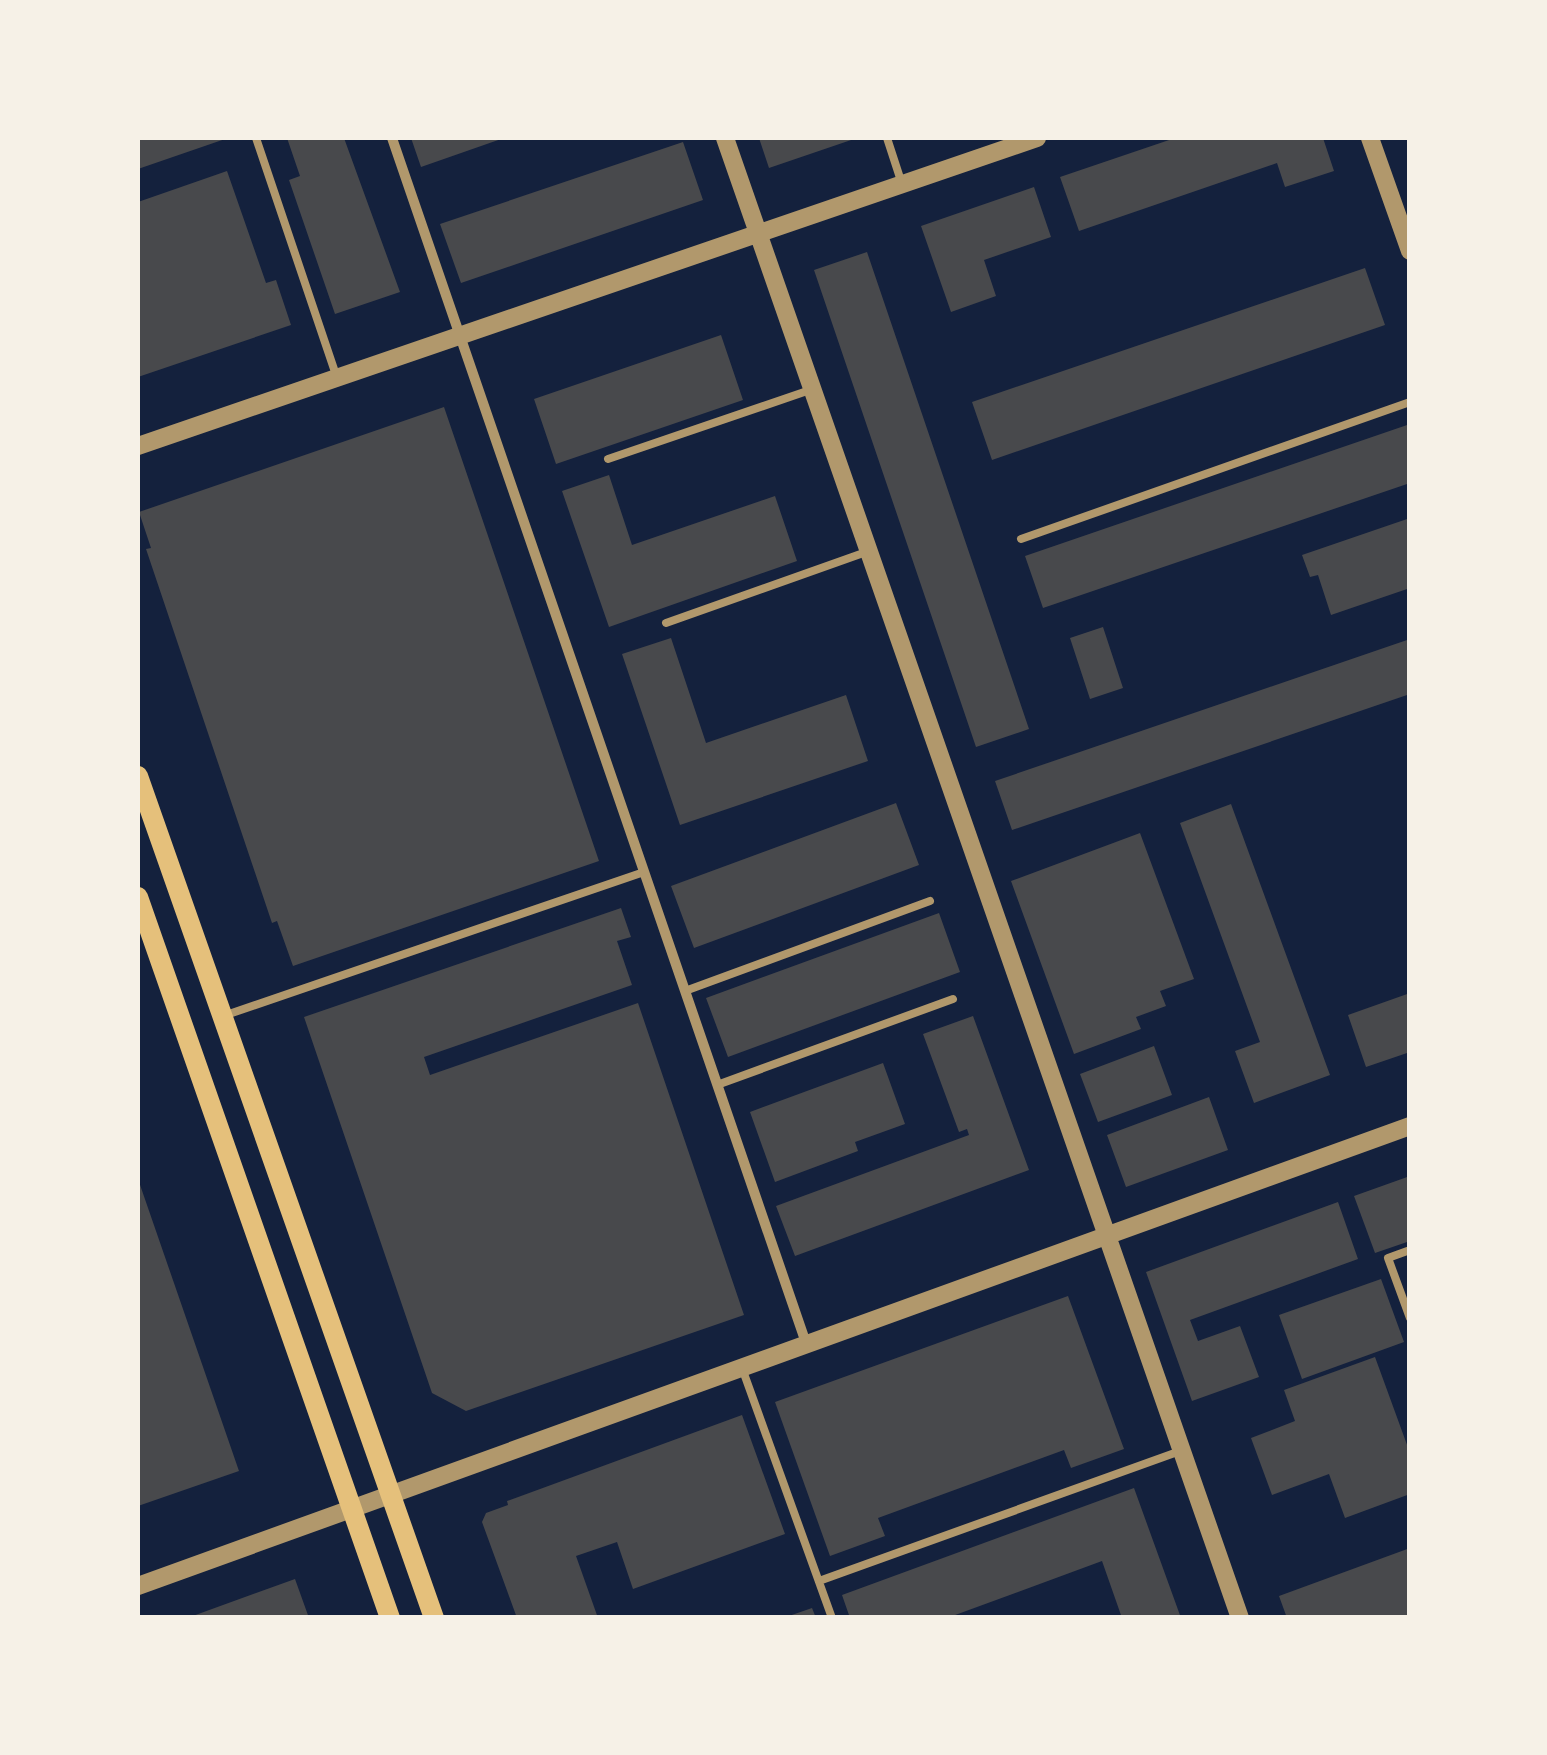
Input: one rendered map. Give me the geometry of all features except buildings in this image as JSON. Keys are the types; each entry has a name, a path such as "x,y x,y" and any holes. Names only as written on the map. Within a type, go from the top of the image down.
{"main road":[{"path":"138,776 434,1618"},
{"path":"138,897 390,1618"}],"street":[{"path":"392,138 806,1343"},
{"path":"725,138 1240,1618"},
{"path":"138,446 1037,138"},
{"path":"1370,138 1410,251"},
{"path":"138,1586 1410,1126"}],"lane":[{"path":"256,138 337,378"},
{"path":"887,138 902,184"},
{"path":"608,459 812,389"},
{"path":"1022,538 1410,402"},
{"path":"666,623 869,552"},
{"path":"222,1016 644,872"},
{"path":"685,991 930,902"},
{"path":"717,1085 953,999"},
{"path":"1410,1250 1388,1258 1410,1318"},
{"path":"742,1366 832,1618"},
{"path":"819,1581 1182,1450"}]}
